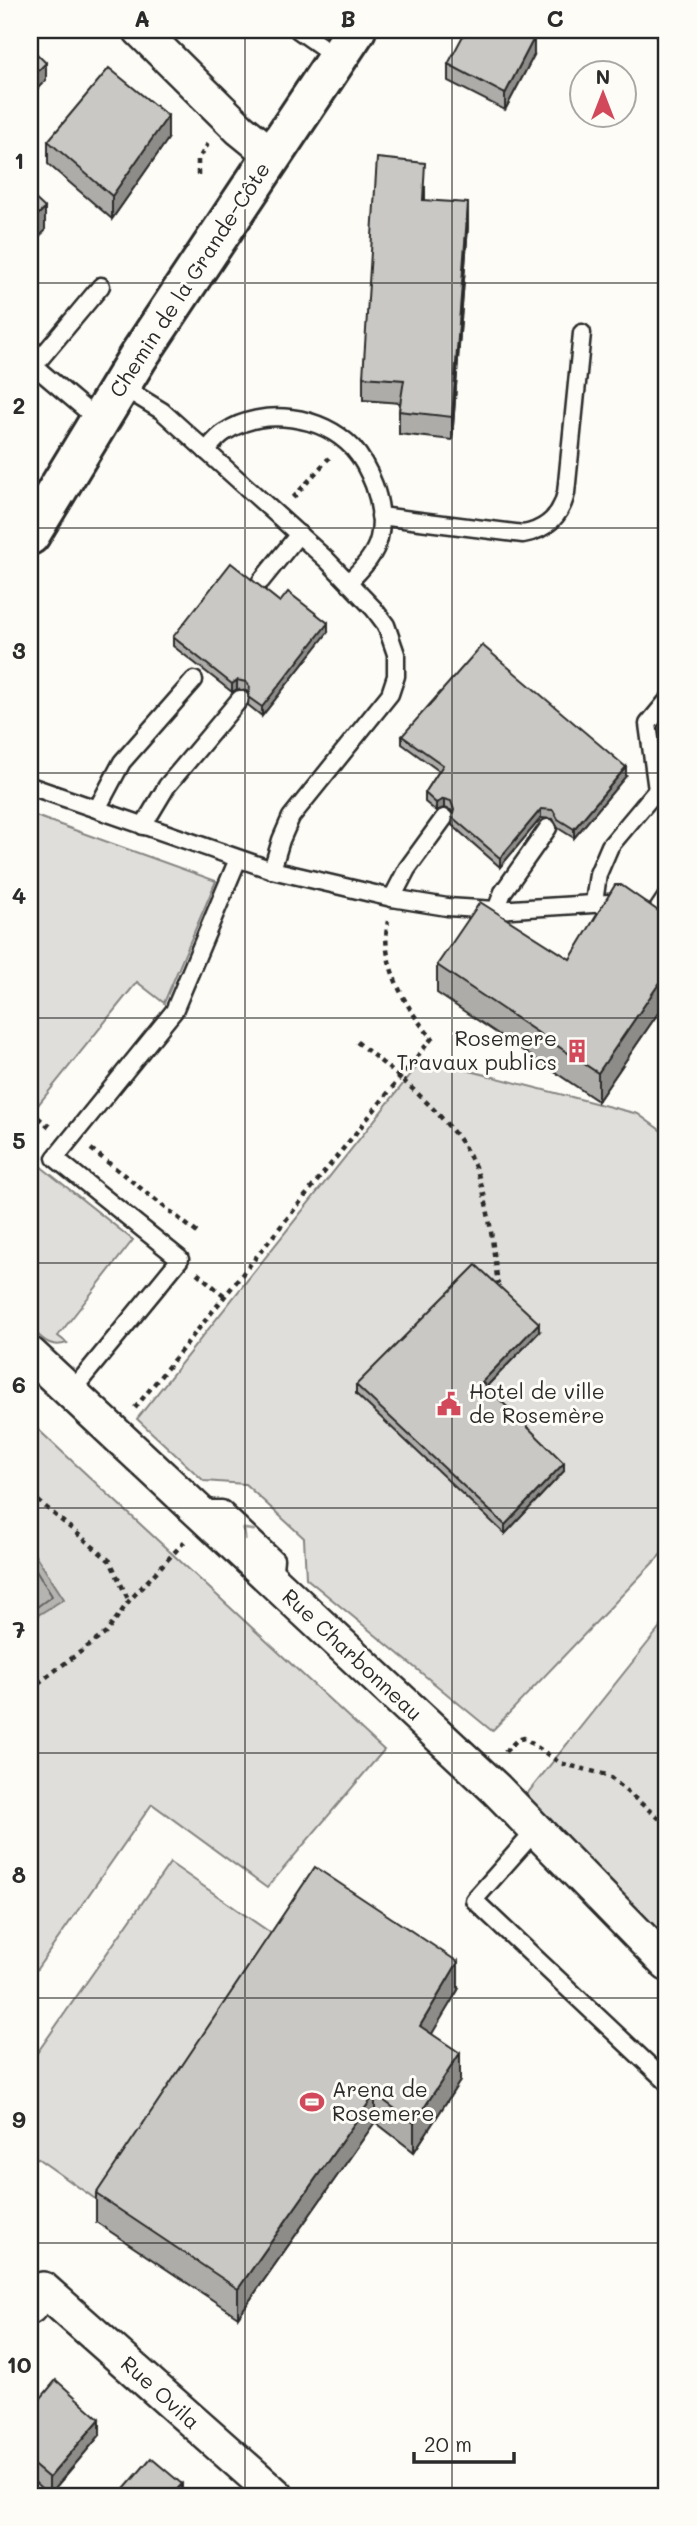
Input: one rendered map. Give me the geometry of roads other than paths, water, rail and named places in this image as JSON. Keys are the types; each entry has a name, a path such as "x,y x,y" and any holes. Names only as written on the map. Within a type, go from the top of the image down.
{"main road":[{"name":"Chemin de la Grande-Côte","path":"30,535 120,385 347,44"}],"street":[{"path":"155,35 240,129 272,155"},
{"name":"Rue Charbonneau","path":"30,1354 489,1782 667,1964"},
{"name":"Rue Ovila","path":"37,2298 277,2496"}],"lane":[{"path":"298,30 347,44"},
{"path":"99,421 31,367 101,286"},
{"path":"380,516 523,534 548,524 560,510 566,493 582,333"},
{"path":"120,385 162,411 299,534 374,609 393,641 397,665 390,694 291,817 272,870"},
{"path":"206,451 225,432 251,420 284,418 312,423 343,440 361,458 377,495 380,516 379,538 369,560 349,582"},
{"path":"261,581 299,534"},
{"path":"97,809 122,762 194,680"},
{"path":"143,825 167,786 240,699"},
{"path":"594,903 598,874 610,846 662,795 648,724 667,701"},
{"path":"30,786 272,870 392,898 458,908 496,910 627,902 662,913 667,896"},
{"path":"392,898 407,869 444,818"},
{"path":"496,910 503,892 548,828"},
{"path":"71,1392 180,1259 55,1158 174,1011 239,859"},
{"path":"536,1830 474,1900 667,2082"}],"water":[{"path":"30,1533 32,1550 64,1599 30,1620"}],"place":[{"name":"Rosemere Travaux publics","path":"577,1051"},
{"name":"Hotel de ville de Rosemère","path":"449,1404"},
{"name":"Arena de Rosemere","path":"312,2102"}]}
